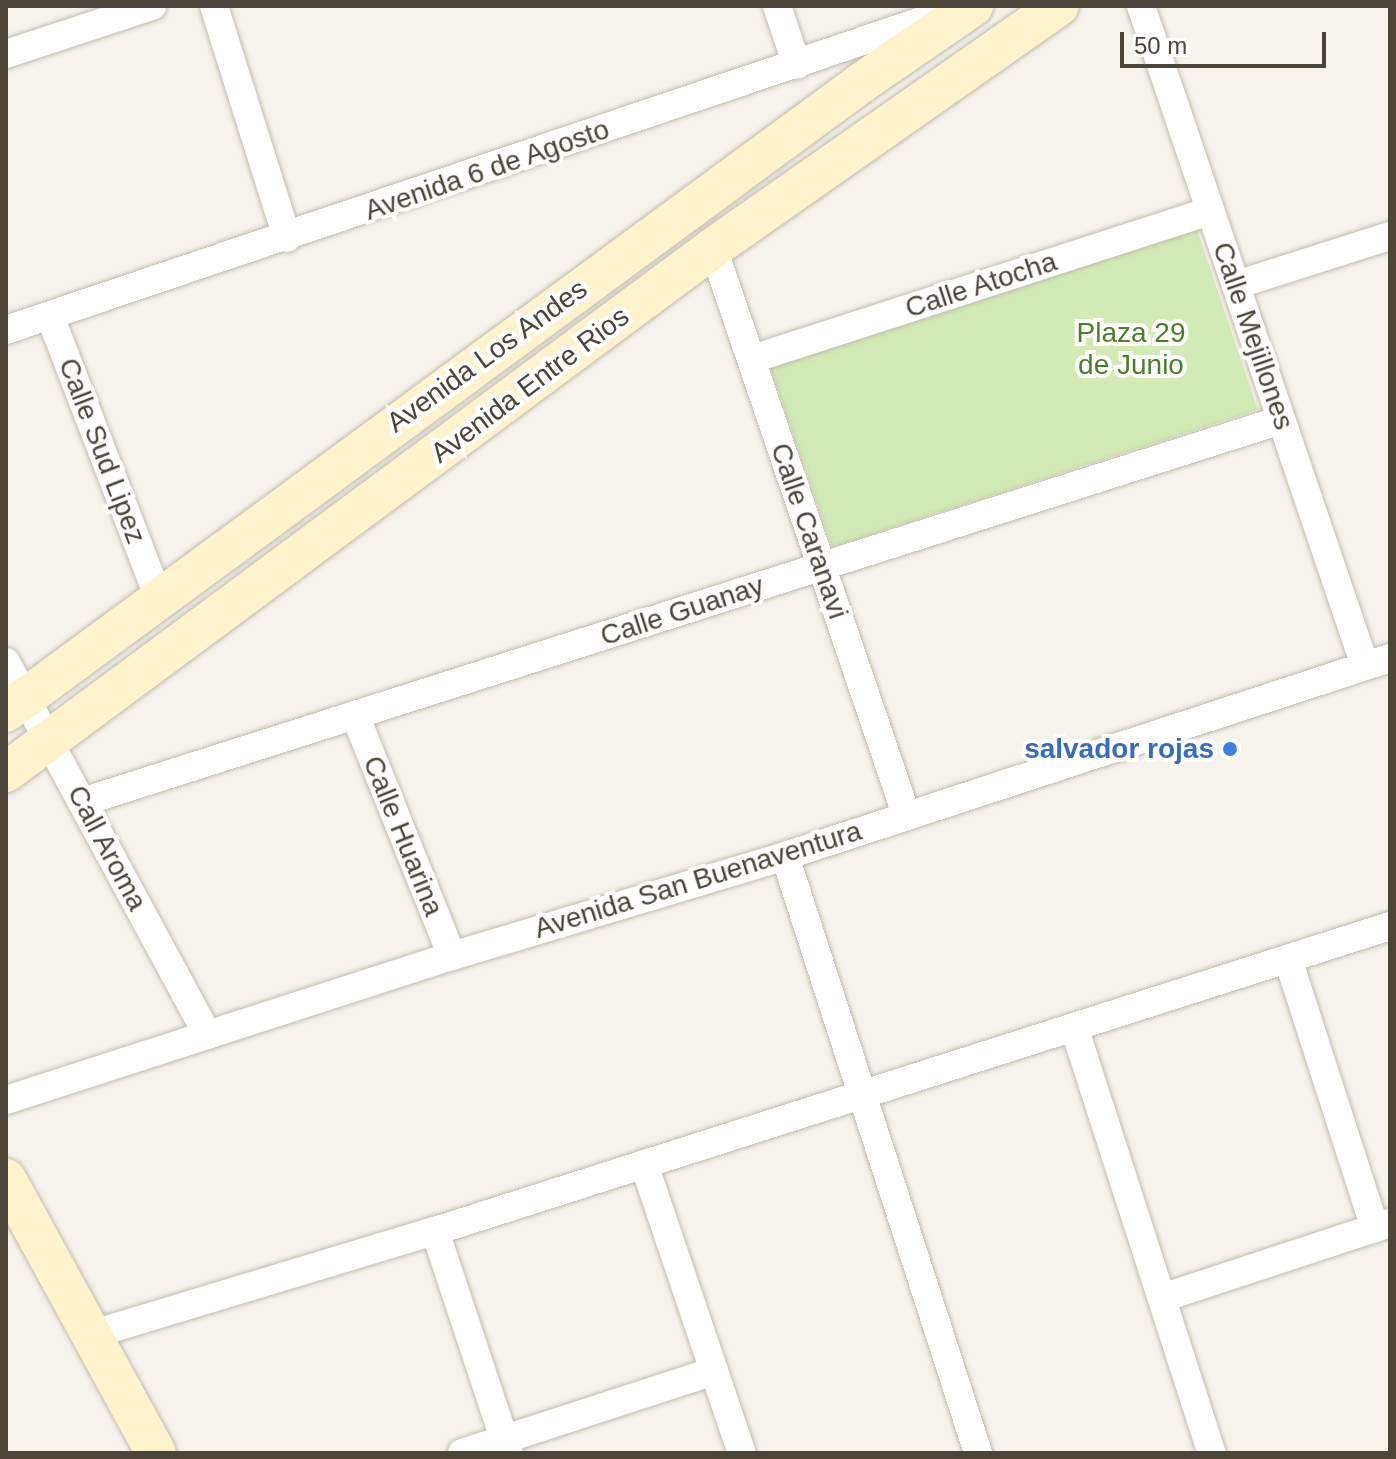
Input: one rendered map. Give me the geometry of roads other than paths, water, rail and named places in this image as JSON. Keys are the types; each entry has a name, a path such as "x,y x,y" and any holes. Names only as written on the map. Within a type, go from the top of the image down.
{"street":[{"path":"6,54 152,6"},
{"path":"214,6 287,238"},
{"path":"777,6 797,65"},
{"name":"Avenida 6 de Agosto","path":"6,330 287,238 966,6"},
{"name":"Avenida Los Andes","path":"16,705 810,121 973,6"},
{"name":"Avenida Entre Rios","path":"6,772 713,248 1059,6"},
{"name":"Calle Mejillones","path":"1141,6 1281,420 1377,662"},
{"name":"Calle Atocha","path":"752,359 1211,211"},
{"path":"1236,285 1390,236"},
{"name":"Calle Caranavi","path":"713,248 906,814"},
{"name":"Calle Sud Lipez","path":"50,316 154,585"},
{"name":"Calle Guanay","path":"82,802 1281,420"},
{"name":"Call Aroma","path":"6,662 16,705 49,741 208,1035"},
{"name":"Avenida San Buenaventura","path":"6,1100 452,956 785,856 1377,662"},
{"name":"Calle Huarina","path":"355,715 452,956"},
{"path":"785,856 978,1453"},
{"path":"93,1334 435,1231 1390,926"},
{"path":"1162,1298 1382,1225 1288,959"},
{"path":"1074,1027 1212,1453"},
{"path":"644,1164 742,1453"},
{"path":"6,1179 156,1453"},
{"path":"435,1231 506,1445"},
{"path":"462,1453 506,1445 714,1371"}],"place":[{"name":"salvador rojas","path":"1230,749"}],"park label":[{"name":"Plaza 29 de Junio","path":"1131,349"}]}
